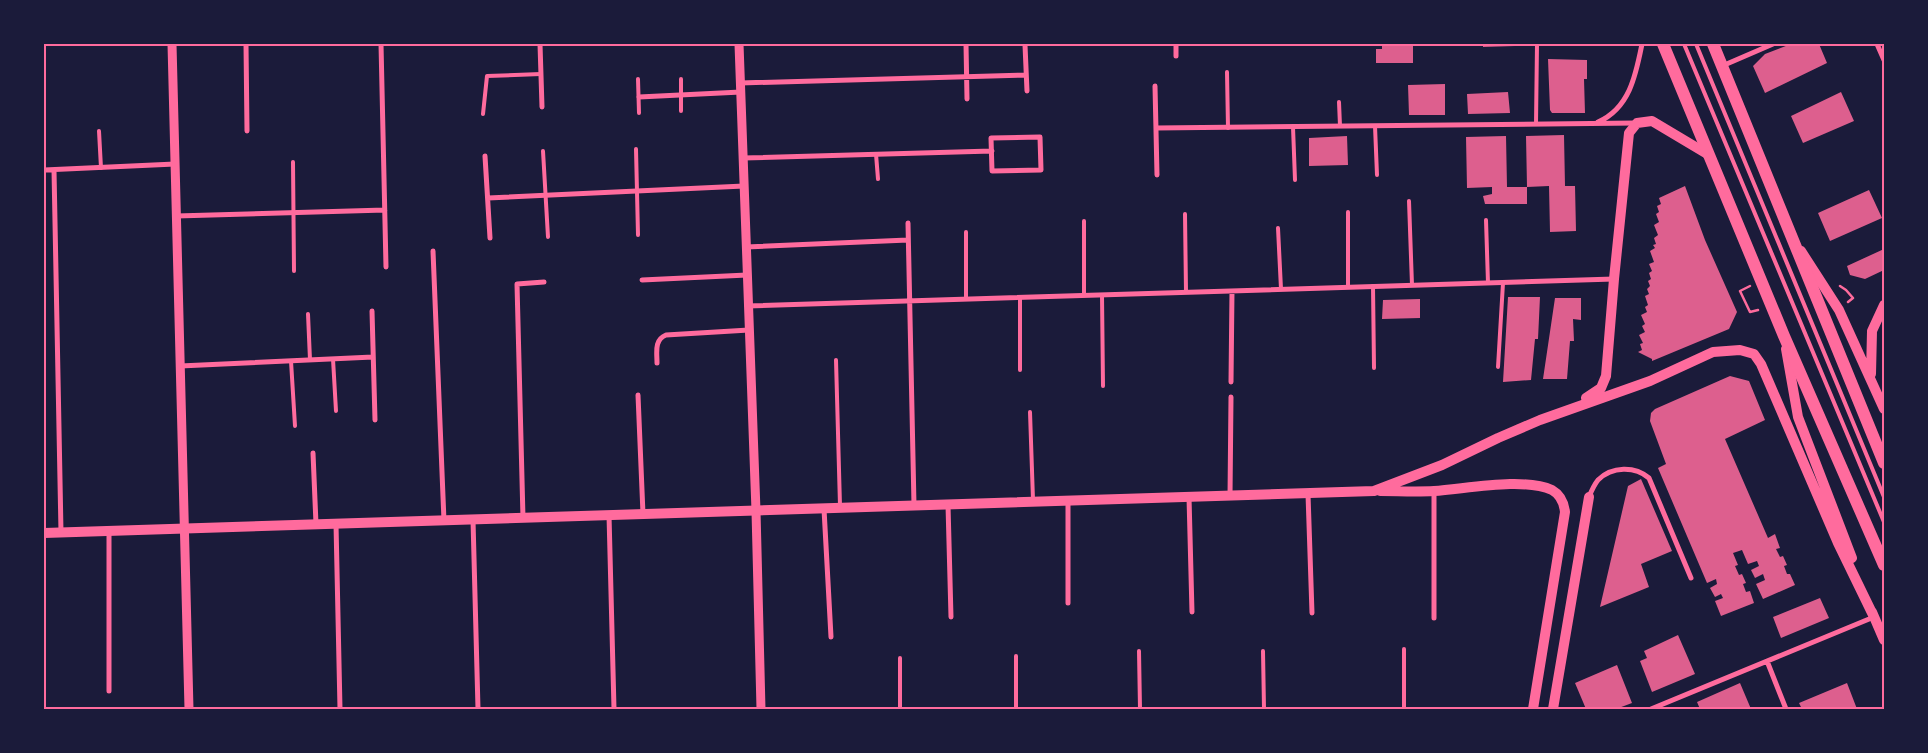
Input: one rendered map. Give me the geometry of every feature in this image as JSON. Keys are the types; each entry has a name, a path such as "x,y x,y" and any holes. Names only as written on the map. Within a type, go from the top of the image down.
{"main road":[{"path":"1663,44 1784,336 1884,565"},
{"path":"1712,44 1884,463"},
{"path":"1570,408 1596,393 1604,384 1606,376 1629,133 1637,123 1646,121 1657,123 1709,155"},
{"path":"1788,230 1839,310 1884,409"},
{"path":"1871,378 1872,331 1884,305"},
{"path":"1784,336 1798,417 1884,640"},
{"path":"1374,492 1442,465 1498,438 1570,408 1650,381 1713,352 1740,350 1754,354 1769,381 1838,543 1874,616"},
{"path":"44,533 1434,491 1498,485 1529,485 1552,490 1562,499 1565,512 1534,709"},
{"path":"1553,709 1589,498"}],"street":[{"path":"172,44 189,709"},
{"path":"246,44 247,131"},
{"path":"381,44 386,267"},
{"path":"540,44 542,107"},
{"path":"739,44 756,511 761,709"},
{"path":"966,44 967,99"},
{"path":"1176,44 1176,56"},
{"path":"1596,123 1604,120 1615,111 1628,94 1636,75 1642,44"},
{"path":"1722,67 1773,44"},
{"path":"1877,44 1884,60"},
{"path":"1025,45 1027,91"},
{"path":"639,97 681,95 740,88 966,76 1026,75"},
{"path":"1155,86 1156,175"},
{"path":"1156,128 1637,123"},
{"path":"1040,137 1041,170 992,171 992,151 991,138 1040,137"},
{"path":"743,158 992,151"},
{"path":"486,156 490,238"},
{"path":"44,170 175,164"},
{"path":"54,170 61,533"},
{"path":"488,198 744,186"},
{"path":"176,216 385,210"},
{"path":"908,223 914,506"},
{"path":"746,247 908,240"},
{"path":"434,252 444,521"},
{"path":"642,280 747,275"},
{"path":"748,306 1614,279"},
{"path":"523,518 516,284 544,282"},
{"path":"1232,291 1232,382"},
{"path":"372,312 375,420"},
{"path":"657,363 657,343 666,334 749,330"},
{"path":"180,366 373,357"},
{"path":"638,395 643,514"},
{"path":"1230,496 1231,397"},
{"path":"313,453 316,525"},
{"path":"1589,498 1598,480 1609,472 1630,469 1644,474 1649,478 1691,578"},
{"path":"1434,491 1434,618"},
{"path":"1308,494 1312,613"},
{"path":"1189,497 1192,612"},
{"path":"1068,501 1068,603"},
{"path":"948,505 951,617"},
{"path":"824,509 831,637"},
{"path":"609,515 614,709"},
{"path":"473,520 478,709"},
{"path":"336,524 340,709"},
{"path":"109,691 110,531"},
{"path":"1651,709 1874,616"},
{"path":"1767,661 1786,709"}],"lane":[{"path":"1536,124 1537,44"},
{"path":"1684,44 1884,522"},
{"path":"1696,44 1884,497"},
{"path":"1228,72 1228,128"},
{"path":"483,114 486,76 541,74"},
{"path":"638,79 639,113"},
{"path":"681,79 681,111"},
{"path":"1339,102 1340,126"},
{"path":"1375,126 1377,175"},
{"path":"1293,127 1295,180"},
{"path":"99,130 100,168"},
{"path":"636,149 638,235"},
{"path":"543,151 548,237"},
{"path":"876,154 878,179"},
{"path":"293,162 294,271"},
{"path":"1409,201 1412,285"},
{"path":"1348,212 1348,287"},
{"path":"1185,214 1186,292"},
{"path":"1486,220 1488,283"},
{"path":"1084,221 1084,295"},
{"path":"1278,228 1281,289"},
{"path":"966,232 966,299"},
{"path":"1498,367 1503,283"},
{"path":"1373,286 1374,368"},
{"path":"1102,295 1103,386"},
{"path":"1020,298 1020,370"},
{"path":"308,314 310,360"},
{"path":"332,359 336,411"},
{"path":"836,360 840,508"},
{"path":"291,361 296,426"},
{"path":"1030,412 1033,502"},
{"path":"1404,649 1404,709"},
{"path":"1139,651 1140,709"},
{"path":"1263,651 1264,709"},
{"path":"1016,656 1016,709"},
{"path":"900,658 900,709"}],"path":[{"path":"1839,286 1846,290 1852,298"},
{"path":"1740,291 1750,312"}],"building":[{"path":"1382,44 1413,44 1413,63 1376,63 1376,49 1382,49"},
{"path":"1483,44 1515,44 1515,46 1483,47"},
{"path":"1791,44 1819,44 1827,63 1765,93 1753,66 1765,54"},
{"path":"1548,59 1587,60 1587,79 1584,79 1585,113 1552,113 1550,110"},
{"path":"1445,84 1445,115 1409,115 1408,85"},
{"path":"1508,92 1510,113 1468,114 1467,94"},
{"path":"1841,92 1854,121 1803,143 1791,116"},
{"path":"1564,135 1565,186 1575,186 1576,231 1550,232 1549,186 1527,187 1526,136"},
{"path":"1347,136 1348,165 1309,166 1309,138"},
{"path":"1506,136 1507,187 1527,187 1527,204 1485,204 1483,196 1492,194 1492,187 1467,188 1466,137"},
{"path":"1685,186 1705,240 1737,312 1729,329 1652,361 1652,359 1638,352 1642,350 1640,344 1643,343 1639,335 1645,332 1642,326 1645,324 1641,315 1647,312 1645,307 1648,305 1645,296 1649,294 1647,289 1650,286 1648,281 1651,279 1649,273 1652,271 1649,264 1654,262 1650,251 1655,248 1653,245 1656,244 1654,238 1658,235 1654,225 1659,222 1656,214 1659,212 1657,206 1661,204 1659,198"},
{"path":"1869,190 1882,218 1830,241 1818,213"},
{"path":"1884,249 1884,270 1865,279 1850,275 1847,266"},
{"path":"1508,297 1540,297 1538,339 1535,339 1531,380 1503,382"},
{"path":"1555,298 1581,298 1581,320 1573,319 1574,341 1570,341 1567,379 1543,379"},
{"path":"1420,299 1420,318 1382,319 1383,300"},
{"path":"1730,376 1749,381 1765,420 1725,439 1768,538 1775,534 1780,548 1776,549 1780,557 1783,556 1787,565 1784,566 1787,574 1790,574 1795,585 1763,599 1756,584 1765,580 1763,574 1755,578 1751,570 1759,566 1757,561 1748,564 1742,550 1733,553 1738,565 1735,566 1739,575 1742,574 1746,583 1743,584 1746,592 1750,591 1754,603 1721,616 1715,601 1723,598 1721,594 1715,597 1710,588 1717,584 1716,579 1707,583 1658,468 1666,464 1650,421 1651,413 1655,409"},
{"path":"1641,479 1672,551 1641,564 1649,587 1600,607 1628,486"},
{"path":"1820,598 1829,618 1781,638 1773,617"},
{"path":"1678,635 1695,674 1652,692 1640,661 1647,658 1644,651"},
{"path":"1617,665 1632,703 1616,709 1586,709 1575,683"},
{"path":"1740,683 1751,709 1700,709 1697,702"},
{"path":"1847,683 1857,709 1802,709 1799,703"}]}
